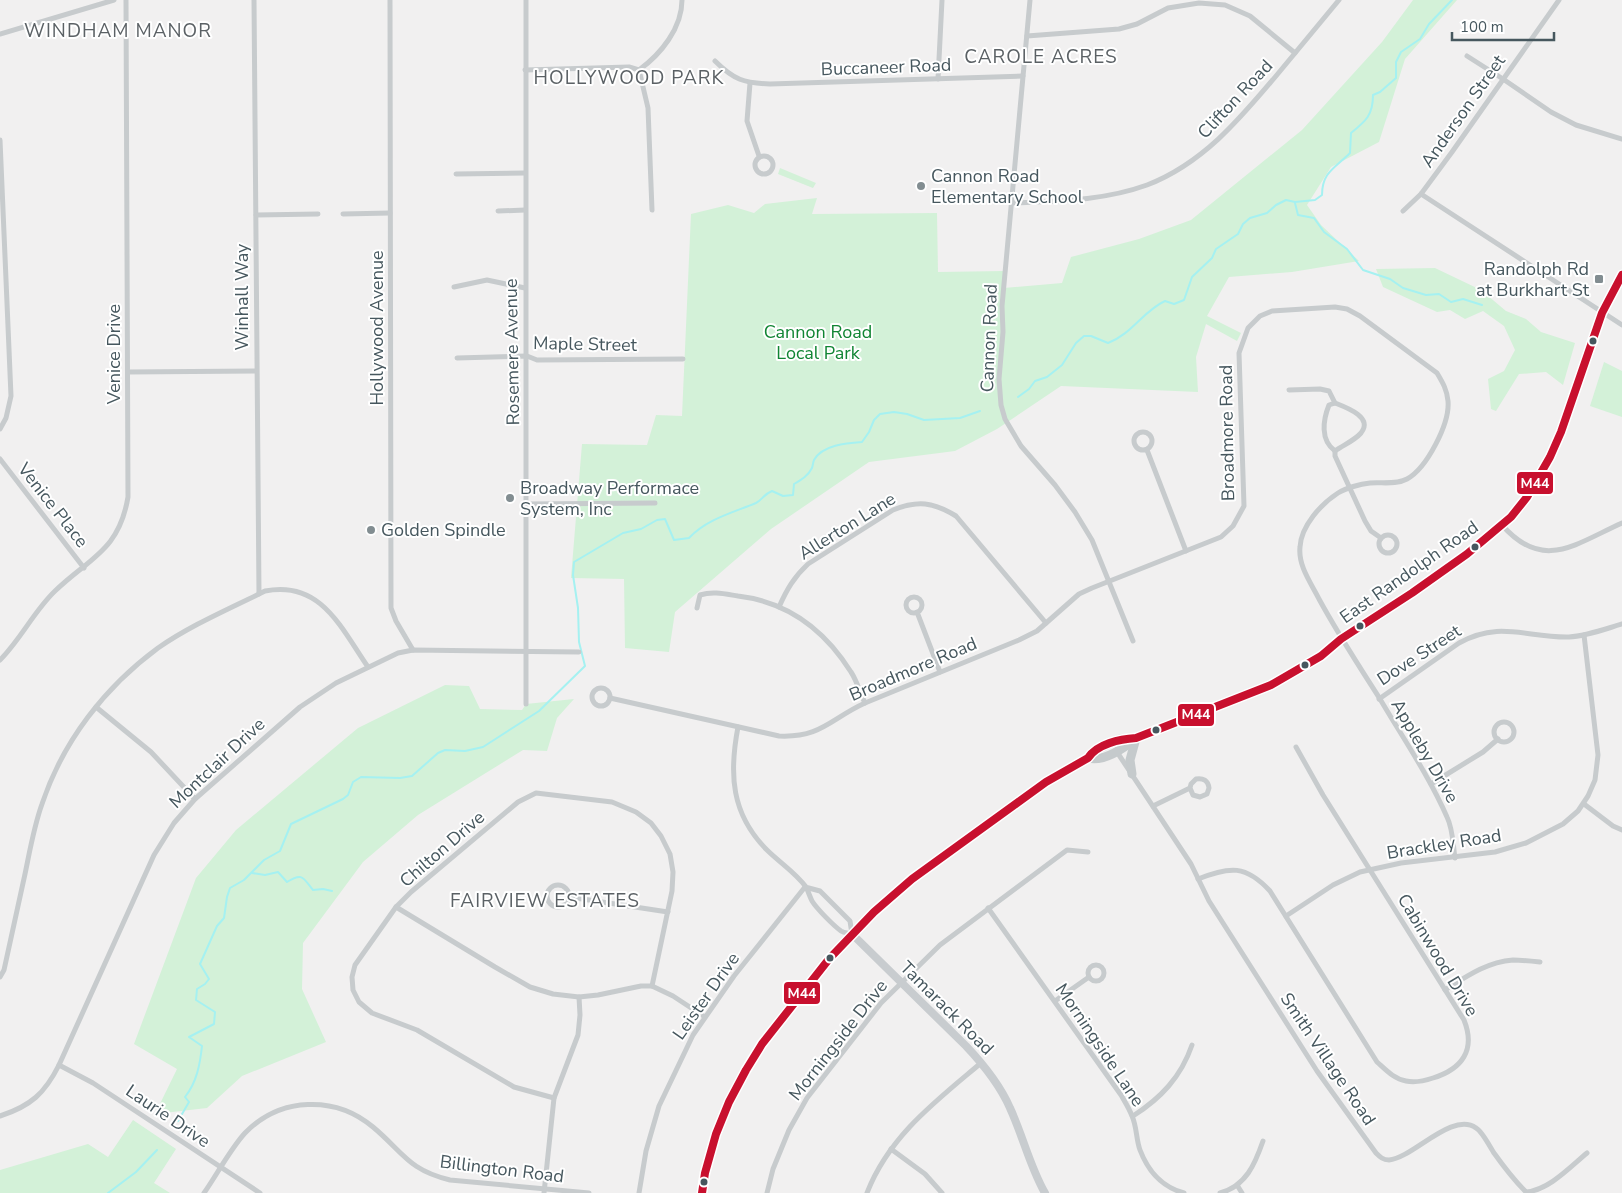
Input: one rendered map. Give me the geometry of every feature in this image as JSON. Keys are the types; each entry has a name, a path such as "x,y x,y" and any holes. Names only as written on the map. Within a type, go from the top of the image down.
{"main road":[{"name":"East Randolph Road","path":"702,1193 705,1173 716,1134 729,1102 762,1044 829,959 874,912 912,879 1046,782 1088,758 1092,752 1120,740 1136,738 1271,685 1321,656 1341,639 1459,560 1502,525 1527,497 1550,457 1561,432 1602,313 1622,275"},
{"name":"East Randolph Road","path":"1088,758 1096,760 1117,752 1136,738"},
{"path":"1132,774 1130,760 1136,738"}],"street":[{"path":"0,34 114,0"},
{"name":"Venice Drive","path":"0,660 55,592 103,552 115,535 126,511 128,497 128,372 126,0"},
{"name":"Winhall Way","path":"254,0 259,594"},
{"name":"Hollywood Avenue","path":"390,0 391,608 396,621 413,650"},
{"name":"Rosemere Avenue","path":"526,0 526,704"},
{"path":"525,70 629,67 639,70 647,65 671,37 679,20 682,0"},
{"path":"938,79 942,0"},
{"name":"Cannon Road","path":"1030,0 1002,306 1004,332 999,379 1001,404 1005,419 1021,446 1055,485 1077,515 1092,540 1133,641"},
{"name":"Clifton Road","path":"1012,203 1084,199 1109,195 1146,185 1176,170 1207,150 1225,134 1339,0"},
{"name":"Anderson Street","path":"1403,211 1420,194 1558,0"},
{"path":"1027,36 1119,29 1138,24 1181,2 1199,3 1225,6 1250,16 1295,53"},
{"path":"1467,56 1551,112 1576,124 1622,139"},
{"path":"715,61 736,79 750,83 746,121 759,156"},
{"path":"639,70 648,108 652,210"},
{"name":"Buccaneer Road","path":"750,83 770,84 1023,76"},
{"path":"0,140 11,396 6,418 0,429"},
{"path":"456,174 525,174"},
{"path":"1420,194 1622,325"},
{"path":"498,211 525,210"},
{"path":"343,214 390,213"},
{"path":"256,216 318,214"},
{"path":"454,288 487,280 525,288"},
{"name":"Broadmore Road","path":"610,698 779,736 804,736 822,729 853,708 1019,640 1046,623 1079,594 1221,536 1233,526 1244,506 1239,352 1248,328 1260,316 1272,311 1335,307 1347,309 1360,316 1426,363 1437,373 1446,387 1448,403 1446,419 1430,455 1418,470 1406,479 1394,483 1369,483 1338,493 1314,515 1304,529 1299,547 1302,567 1341,639"},
{"name":"Maple Street","path":"457,358 527,356 537,360 683,358"},
{"path":"128,372 256,371"},
{"path":"1289,390 1320,389 1328,391 1334,403"},
{"path":"1334,403 1350,408 1364,422 1360,434 1335,451 1329,447 1324,423 1329,405 1334,403"},
{"path":"1147,450 1186,551"},
{"path":"1335,451 1335,456 1365,521 1372,531 1381,538"},
{"name":"Venice Place","path":"0,458 84,568"},
{"name":"Allerton Lane","path":"780,607 787,589 796,575 808,564 893,510 905,505 924,502 943,508 956,516 1046,623"},
{"path":"526,504 655,503"},
{"path":"1502,525 1530,548 1542,551 1555,551 1567,548 1622,523"},
{"path":"0,978 4,970 42,805 58,766 75,736 96,706 122,677 158,648 189,629 259,594 275,589 300,591 319,602 333,616 368,667"},
{"path":"697,608 700,595 708,592 746,597 787,609 831,643 852,673 865,703"},
{"path":"917,612 940,672"},
{"name":"Dove Street","path":"1379,698 1471,636 1490,631 1508,630 1553,637 1584,635 1622,624"},
{"name":"Brackley Road","path":"1286,916 1333,885 1360,872 1401,863 1495,852 1526,843 1563,824 1584,804 1595,780 1598,755 1584,635"},
{"name":"Appleby Drive","path":"1341,639 1379,698 1449,820 1455,858"},
{"name":"Montclair Drive","path":"0,1116 32,1101 49,1085 60,1065 154,855 174,823 195,799 300,708 336,683 398,653 413,650 579,652"},
{"path":"96,706 151,752 195,799"},
{"name":"Tamarack Road","path":"738,727 732,770 734,788 739,806 751,831 805,887 813,902 842,932 852,934 982,1063 1010,1106 1045,1193"},
{"path":"1430,784 1484,752 1498,739"},
{"name":"Cabinwood Drive","path":"1198,879 1219,870 1232,870 1244,872 1260,880 1270,891 1378,1062 1394,1076 1406,1081 1423,1082 1444,1075 1456,1068 1462,1061 1467,1051 1468,1032 1464,1020 1323,795 1296,747"},
{"name":"Smith Village Road","path":"1117,752 1191,864 1209,901 1317,1072 1382,1159 1390,1160 1398,1157 1437,1134 1454,1126 1465,1124 1477,1128 1504,1168 1526,1192 1536,1191 1554,1180 1587,1153"},
{"path":"1153,806 1190,788"},
{"name":"Chilton Drive","path":"554,1098 514,1087 417,1030 372,1013 359,1002 353,990 352,977 356,964 372,938 396,907 411,892 518,802 536,793 612,802 636,812 651,823 661,836 670,854 673,872 672,891 652,986"},
{"path":"1584,804 1622,830"},
{"name":"Morningside Drive","path":"767,1193 773,1169 789,1130 807,1098 881,1003 940,945 1067,850 1088,852"},
{"path":"559,885 566,889 569,897 565,904 557,907 550,903 547,895 551,887 559,885"},
{"name":"Tamarack Road","path":"805,887 820,891 850,922 852,934"},
{"name":"Leister Drive","path":"639,1193 646,1151 659,1106 682,1054 734,976 805,887"},
{"path":"569,897 668,912"},
{"path":"396,907 495,968 530,987 554,994 579,997 641,986 652,986 673,996 705,1017"},
{"name":"Morningside Lane","path":"988,908 1121,1095 1133,1116 1140,1150 1149,1168 1159,1180 1173,1190 1184,1193"},
{"path":"1445,990 1476,970 1494,963 1513,960 1540,962"},
{"path":"1055,1001 1089,977"},
{"path":"544,1191 554,1098 578,1035 579,997"},
{"path":"1133,1116 1150,1105 1168,1089 1183,1066 1192,1045"},
{"path":"868,1193 874,1176 891,1149 917,1118 982,1063"},
{"name":"Laurie Drive","path":"60,1065 93,1082 260,1193"},
{"name":"Billington Road","path":"204,1193 245,1134 264,1117 295,1105 320,1104 333,1106 357,1115 424,1172 450,1180 544,1191 589,1193"},
{"path":"1220,1193 1230,1190 1244,1180 1256,1162 1263,1141"},
{"path":"891,1149 925,1174 942,1193"},
{"path":"1237,1185 1242,1193"}],"green space":[{"name":"Cannon Road Local Park","path":"1413,0 1457,0 1405,59 1379,142 1331,167 1307,205 1321,225 1359,261 1292,272 1229,277 1207,316 1241,333 1237,341 1206,324 1196,357 1198,392 1061,386 997,429 955,451 869,462 771,529 675,612 669,652 625,648 624,579 571,578 582,444 647,445 656,415 682,416 691,214 728,205 754,213 765,204 817,198 812,214 937,213 938,272 1004,271 1004,288 1062,283 1071,257 1139,239 1191,220 1302,130 1382,42"},
{"path":"780,168 816,183 813,188 778,174"},
{"path":"1435,268 1481,290 1506,311 1526,319 1541,332 1575,343 1563,385 1546,372 1519,374 1496,411 1491,409 1488,379 1504,371 1515,350 1504,326 1483,311 1465,319 1450,310 1437,312 1383,287 1376,269"},
{"path":"1604,362 1622,371 1622,417 1590,406"},
{"path":"445,685 469,686 480,709 522,710 526,704 574,699 557,718 547,751 523,750 418,815 363,862 303,943 302,989 326,1042 242,1076 207,1108 155,1114 177,1069 134,1044 196,878 236,830 358,728"},
{"path":"133,1120 176,1149 154,1183 170,1193 0,1193 0,1170 88,1144 108,1157"}],"waterway":[{"path":"1018,397 1029,389 1035,381 1047,377 1062,365 1076,343 1084,336 1091,336 1108,343 1124,334 1157,305 1165,301 1174,304 1184,300 1192,277 1212,258 1216,249 1238,234 1243,224 1250,218 1267,213 1276,205 1286,200 1295,202 1315,200 1322,195 1324,181 1330,171 1350,153 1351,133 1368,117 1372,108 1373,95 1380,92 1396,78 1396,62 1401,52 1420,39 1429,24 1452,0"},
{"path":"1295,203 1298,215 1314,218 1324,232 1347,249 1363,270 1390,279 1403,288 1426,295 1439,294 1451,302 1463,299 1482,305"},
{"path":"178,1121 189,1102 185,1097 195,1079 202,1046 189,1037 214,1024 215,1012 196,1000 197,989 209,979 200,964 217,926 224,918 230,888 244,880 264,860 280,851 291,824 343,799 348,795 353,782 361,777 400,778 412,776 438,753 445,750 465,751 483,747 539,711 585,666 579,642 578,608 573,575 574,562 623,533 641,529 657,520 665,519 674,540 689,538 712,521 756,503 772,491 783,496 793,495 794,484 808,473 818,455 835,446 862,442 874,420 880,414 894,412 924,420 960,418 980,411"},
{"path":"252,873 265,875 278,872 287,882 300,877 313,890 323,889 332,891"},
{"path":"108,1193 136,1172 157,1150"}],"transit line":[{"name":"M44","path":"702,1193 705,1173 716,1134 729,1102 762,1044 829,959 874,912 912,879 1046,782 1088,758 1097,749 1116,741 1136,738 1271,685 1321,656 1341,639 1412,593 1467,554 1511,517 1527,497 1550,457 1561,432 1602,313 1622,275"}],"place":[{"name":"Cannon Road Elementary School","path":"921,186"},
{"name":"Randolph Rd at Burkhart St","path":"1599,279"},
{"name":"Broadway Performace System, Inc","path":"510,498"},
{"name":"Golden Spindle","path":"371,530"}],"district":[{"name":"WINDHAM MANOR","path":"118,30"},
{"name":"CAROLE ACRES","path":"1041,56"},
{"name":"HOLLYWOOD PARK","path":"629,77"},
{"name":"FAIRVIEW ESTATES","path":"545,900"}]}
